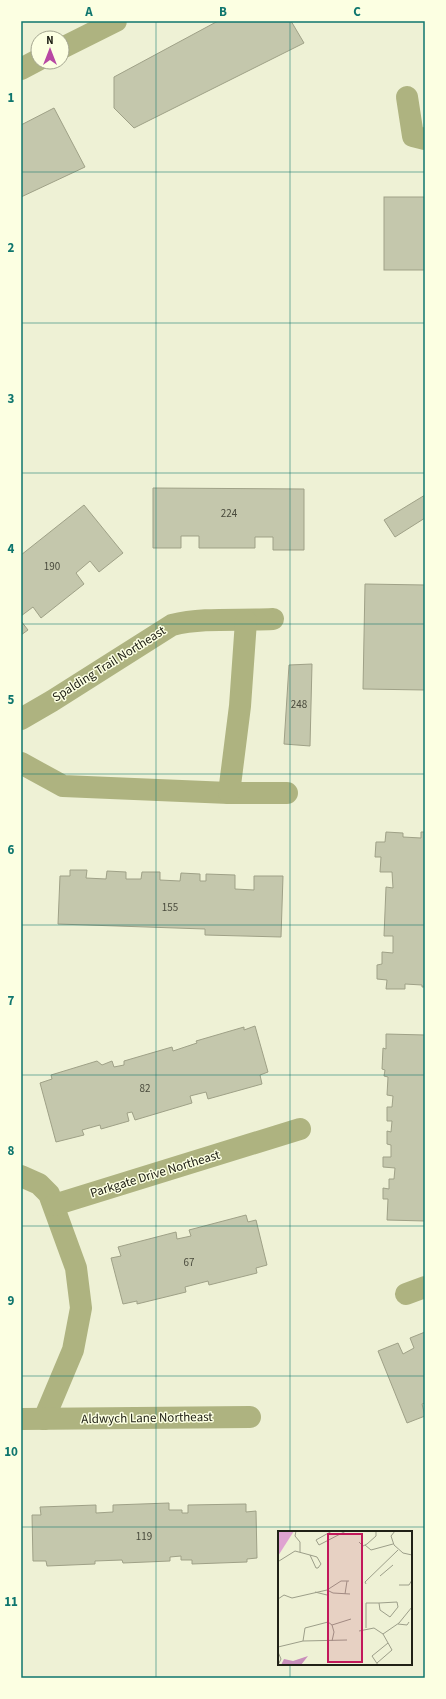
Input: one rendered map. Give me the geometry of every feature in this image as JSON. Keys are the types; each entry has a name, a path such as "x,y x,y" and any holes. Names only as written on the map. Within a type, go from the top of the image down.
{"street":[{"path":"70,44 116,21"},
{"path":"21,69 30,64"},
{"path":"407,98 413,136 425,139"},
{"name":"Spalding Trail Northeast","path":"21,719 172,625 191,620 246,621 273,619"},
{"path":"229,793 240,706 246,621"},
{"path":"21,763 63,786 229,793 287,793"},
{"name":"Parkgate Drive Northeast","path":"54,1205 300,1129"},
{"path":"21,1176 39,1184 49,1194 76,1268 81,1308 73,1350 44,1419"},
{"name":"Aldwych Lane Northeast","path":"21,1419 250,1417"}],"building":[{"path":"218,21 291,21 304,43 134,128 114,108 114,77"},
{"path":"54,108 85,167 21,197 21,125"},
{"path":"384,197 425,197 425,270 384,270"},
{"path":"153,488 304,489 304,550 273,550 273,537 255,537 255,548 199,548 199,536 181,536 181,548 153,548"},
{"path":"425,495 425,518 395,537 384,520"},
{"path":"84,505 123,553 99,572 90,561 76,573 84,584 41,618 33,607 21,616 21,555"},
{"path":"365,584 425,585 425,690 363,689"},
{"path":"21,621 28,630 21,635"},
{"path":"312,664 310,746 284,744 289,665"},
{"path":"386,832 403,833 403,837 421,838 421,832 425,832 425,987 422,987 422,985 405,984 405,989 386,989 387,980 377,979 377,965 382,964 382,952 393,953 393,936 384,936 386,887 393,888 392,872 380,872 381,857 375,857 376,842 385,842"},
{"path":"70,870 87,870 86,878 106,879 107,871 126,872 126,879 141,879 142,872 160,872 160,880 180,881 181,873 200,874 200,881 206,881 206,874 235,875 235,889 254,890 254,876 283,876 281,937 205,935 205,929 58,924 60,876 70,876"},
{"path":"255,1026 268,1072 260,1075 262,1084 208,1099 206,1092 190,1096 192,1103 135,1120 132,1112 127,1113 129,1121 101,1129 100,1125 82,1130 84,1135 56,1142 40,1083 52,1079 51,1075 97,1061 102,1065 112,1061 114,1067 124,1065 124,1061 172,1047 173,1051 197,1043 196,1041 244,1027 244,1030"},
{"path":"386,1034 425,1035 425,1221 387,1220 388,1199 383,1199 383,1188 389,1189 389,1179 394,1179 395,1168 383,1167 383,1157 391,1157 391,1145 387,1144 387,1131 391,1132 392,1121 387,1121 387,1107 392,1107 393,1096 387,1095 388,1077 384,1076 385,1070 382,1069 383,1048 386,1049"},
{"path":"246,1215 248,1222 256,1220 267,1265 256,1268 257,1273 209,1285 208,1281 185,1287 186,1292 137,1304 137,1301 123,1304 111,1258 121,1256 118,1247 176,1232 177,1239 191,1236 189,1230"},
{"path":"425,1332 425,1403 422,1404 425,1416 407,1423 378,1351 398,1343 403,1354 414,1348 410,1338"},
{"path":"169,1503 169,1510 182,1510 182,1513 188,1513 188,1505 246,1504 246,1512 256,1511 257,1558 247,1559 247,1562 192,1564 192,1560 181,1560 181,1556 170,1557 170,1561 123,1563 122,1560 95,1561 95,1564 47,1566 46,1561 33,1561 32,1515 41,1515 40,1507 96,1505 96,1513 113,1512 113,1505"}]}
